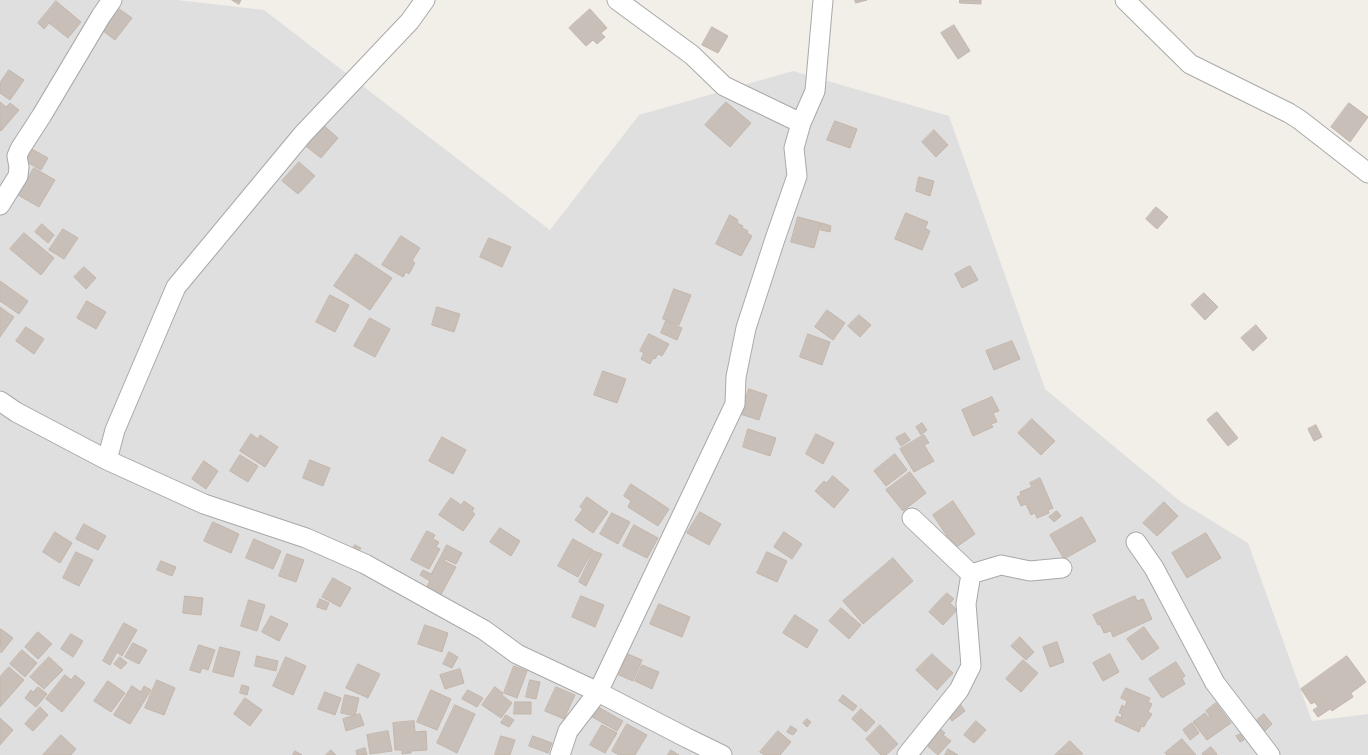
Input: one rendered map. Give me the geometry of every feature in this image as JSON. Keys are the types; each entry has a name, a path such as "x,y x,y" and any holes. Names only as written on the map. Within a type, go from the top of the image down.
{"street":[{"path":"0,205 18,176 19,167 17,156 20,149 112,0"},
{"path":"107,460 115,430 176,287 303,134 410,21 424,0"},
{"path":"617,0 692,55 724,86 801,123"},
{"path":"560,755 568,731 598,692 735,404 736,377 746,328 797,176 794,148 801,123 815,91 823,0"},
{"path":"1125,0 1190,64 1289,113 1368,173"},
{"path":"0,401 16,412 107,460 204,504 306,538 365,564 484,630 517,654 598,692 722,755"},
{"path":"912,518 971,574"},
{"path":"1136,542 1154,568 1215,683 1270,755"},
{"path":"971,574 1001,565 1030,571 1062,568"},
{"path":"907,755 958,690 971,666 966,604 971,574"}],"shaded area":[{"path":"0,0 177,0 264,10 550,230 639,115 793,71 949,116 1045,389 1181,502 1248,543 1312,721 1368,714 1368,755 0,755"}],"building":[{"path":"232,0 241,0 239,4"},
{"path":"855,0 867,0 856,3"},
{"path":"960,0 981,0 981,4 960,3"},
{"path":"56,1 81,22 68,38 49,23 44,29 38,23"},
{"path":"115,6 132,18 115,40 99,28"},
{"path":"590,9 607,28 601,33 605,37 597,44 593,40 586,46 569,28"},
{"path":"954,25 970,51 958,59 941,33"},
{"path":"712,27 728,36 718,53 702,45"},
{"path":"9,70 24,80 10,100 0,93 0,83"},
{"path":"0,102 6,107 10,103 19,110 1,131 0,130"},
{"path":"726,102 751,123 730,147 705,125"},
{"path":"1349,103 1368,117 1350,142 1331,127"},
{"path":"835,121 857,129 850,148 827,140"},
{"path":"321,123 338,138 321,158 303,144"},
{"path":"934,130 948,145 936,157 922,142"},
{"path":"30,148 48,158 41,170 23,160"},
{"path":"299,162 315,176 298,194 282,181"},
{"path":"34,168 55,180 39,207 18,195"},
{"path":"919,177 934,181 930,196 916,191"},
{"path":"1156,207 1168,217 1157,229 1146,219"},
{"path":"906,213 928,222 925,228 930,231 922,250 895,239"},
{"path":"730,215 738,220 737,223 743,226 742,228 748,231 747,233 752,236 741,256 716,244"},
{"path":"798,217 821,223 814,248 791,242"},
{"path":"822,223 831,226 830,232 821,230"},
{"path":"42,224 54,235 48,243 35,232"},
{"path":"63,229 78,238 64,259 49,250"},
{"path":"24,233 54,258 41,275 10,249"},
{"path":"401,236 420,248 412,261 415,263 409,274 406,272 403,277 382,265"},
{"path":"489,238 511,247 502,267 480,257"},
{"path":"356,254 392,278 370,310 334,286"},
{"path":"970,266 978,280 962,288 955,274"},
{"path":"84,267 96,278 86,289 74,277"},
{"path":"0,281 28,301 19,314 0,301"},
{"path":"674,289 691,295 679,325 663,319"},
{"path":"1204,293 1218,307 1205,320 1191,305"},
{"path":"330,295 349,305 335,332 316,322"},
{"path":"87,301 106,312 96,329 77,318"},
{"path":"0,307 14,317 0,337"},
{"path":"437,307 460,314 454,332 432,325"},
{"path":"827,310 845,323 833,340 815,327"},
{"path":"859,315 871,325 860,337 848,326"},
{"path":"370,318 390,329 375,357 354,346"},
{"path":"666,321 682,328 677,340 661,333"},
{"path":"1256,325 1267,338 1253,351 1241,338"},
{"path":"26,327 44,339 34,354 16,341"},
{"path":"649,334 669,344 662,356 658,354 655,359 653,358 650,364 641,359 644,353 640,351"},
{"path":"808,334 830,342 822,365 800,357"},
{"path":"1012,341 1020,359 994,370 986,351"},
{"path":"603,371 626,379 617,403 594,395"},
{"path":"749,389 767,395 759,420 740,414"},
{"path":"992,397 999,411 993,413 997,422 991,424 993,427 973,436 962,410"},
{"path":"1217,412 1238,438 1228,446 1207,420"},
{"path":"1032,419 1055,441 1041,455 1018,433"},
{"path":"922,423 927,430 921,435 916,427"},
{"path":"1316,425 1322,437 1314,441 1308,429"},
{"path":"748,429 776,438 770,456 743,447"},
{"path":"905,433 910,440 901,446 896,438"},
{"path":"251,434 258,439 260,435 278,447 265,467 240,451"},
{"path":"816,434 834,443 823,464 806,454"},
{"path":"924,435 929,443 924,445 934,461 914,472 900,449"},
{"path":"442,437 466,450 453,474 429,461"},
{"path":"895,454 907,470 886,486 874,471"},
{"path":"240,455 258,466 248,482 230,471"},
{"path":"310,460 330,468 323,486 303,478"},
{"path":"204,461 218,471 206,489 192,479"},
{"path":"910,472 926,493 903,511 886,490"},
{"path":"833,476 849,490 834,508 815,491 824,481 826,483"},
{"path":"1040,478 1053,508 1048,510 1049,513 1037,518 1035,513 1031,515 1026,504 1021,506 1017,497 1021,495 1020,492 1032,487 1030,483"},
{"path":"631,484 669,509 658,526 628,507 631,501 624,496"},
{"path":"587,497 608,512 593,533 575,520 583,509 580,507"},
{"path":"451,498 461,505 464,501 474,508 472,512 475,514 463,531 439,515"},
{"path":"953,501 975,534 955,548 933,515"},
{"path":"1164,502 1178,516 1157,536 1143,523"},
{"path":"1057,511 1061,516 1054,522 1049,517"},
{"path":"700,512 721,524 709,545 687,533"},
{"path":"612,513 630,522 618,544 600,534"},
{"path":"1082,517 1096,541 1064,559 1050,535"},
{"path":"213,522 239,534 231,553 204,541"},
{"path":"84,524 106,536 98,550 76,539"},
{"path":"634,525 658,538 647,558 623,546"},
{"path":"500,528 520,541 511,556 490,542"},
{"path":"427,531 435,535 433,539 439,542 436,547 440,549 429,569 411,560"},
{"path":"55,532 72,543 60,563 43,552"},
{"path":"784,532 802,544 792,559 774,547"},
{"path":"1206,533 1221,558 1187,578 1172,553"},
{"path":"254,539 281,551 273,569 246,558"},
{"path":"573,539 593,550 578,577 558,566"},
{"path":"355,545 361,548 356,555 351,552"},
{"path":"447,545 462,553 456,564 445,559 444,561 456,567 438,600 424,592 430,581 420,575 423,570 431,574"},
{"path":"594,551 602,554 586,586 579,582"},
{"path":"76,552 93,560 79,586 63,578"},
{"path":"767,552 787,561 777,582 757,573"},
{"path":"287,554 304,560 296,582 279,576"},
{"path":"893,558 913,581 863,624 843,601"},
{"path":"161,561 176,567 172,576 157,570"},
{"path":"333,578 351,588 340,607 322,597"},
{"path":"947,593 954,599 950,603 957,610 943,625 929,612"},
{"path":"185,596 203,598 201,615 183,613"},
{"path":"581,596 604,605 595,627 572,617"},
{"path":"1135,596 1137,601 1143,599 1152,619 1113,637 1111,631 1104,633 1100,624 1098,625 1093,615"},
{"path":"320,599 329,603 326,610 317,607"},
{"path":"249,600 265,605 257,631 241,626"},
{"path":"659,604 690,617 682,637 650,624"},
{"path":"841,608 861,625 849,639 829,621"},
{"path":"795,615 818,630 807,648 783,633"},
{"path":"271,616 288,624 279,641 262,632"},
{"path":"124,623 137,630 122,656 117,652 110,665 103,661"},
{"path":"425,625 448,633 442,652 418,644"},
{"path":"1144,627 1159,648 1142,660 1127,639"},
{"path":"1,629 13,638 1,653 0,631"},
{"path":"38,632 52,644 38,659 25,647"},
{"path":"71,634 83,641 73,657 61,649"},
{"path":"1020,637 1034,652 1026,660 1011,646"},
{"path":"1057,642 1064,662 1050,667 1043,647"},
{"path":"133,643 147,650 139,664 125,657"},
{"path":"199,645 215,650 208,670 202,668 200,673 190,670"},
{"path":"220,647 240,652 233,677 213,672"},
{"path":"22,650 37,663 25,677 10,664"},
{"path":"449,652 458,657 452,668 443,664"},
{"path":"628,654 642,660 633,681 619,675"},
{"path":"932,654 953,673 937,690 916,670"},
{"path":"1110,654 1119,672 1103,681 1093,663"},
{"path":"257,656 278,661 276,671 255,666"},
{"path":"1347,656 1366,682 1351,693 1353,697 1332,711 1330,709 1318,717 1313,710 1318,707 1315,702 1311,704 1301,689"},
{"path":"49,657 63,670 44,689 30,677"},
{"path":"120,657 127,663 121,669 114,664"},
{"path":"286,657 306,666 293,695 273,686"},
{"path":"1023,660 1038,673 1021,692 1006,679"},
{"path":"1176,662 1185,676 1182,678 1185,684 1162,698 1149,679"},
{"path":"358,664 380,674 368,698 346,688"},
{"path":"642,665 659,672 652,689 635,681"},
{"path":"514,666 527,671 517,698 504,693"},
{"path":"9,667 24,680 0,707 0,677"},
{"path":"460,669 464,683 445,689 440,675"},
{"path":"65,675 71,680 75,675 85,683 62,712 46,699"},
{"path":"157,680 175,688 164,715 145,708"},
{"path":"530,680 540,682 536,699 526,697"},
{"path":"108,681 125,693 111,712 94,701"},
{"path":"242,685 249,687 247,695 240,693"},
{"path":"132,686 141,692 144,686 151,690 130,724 114,715"},
{"path":"38,687 47,694 36,707 25,698 31,690 33,692"},
{"path":"495,687 512,703 501,718 482,705"},
{"path":"556,687 575,695 564,719 545,711"},
{"path":"1126,688 1150,698 1148,702 1152,704 1148,712 1152,714 1144,727 1141,726 1139,732 1115,721 1117,716 1121,718 1122,714 1119,713 1122,705 1125,707 1127,701 1121,698"},
{"path":"431,690 451,699 437,730 417,722"},
{"path":"468,690 483,698 477,707 462,699"},
{"path":"325,692 341,698 335,715 318,709"},
{"path":"345,695 359,698 355,716 341,713"},
{"path":"843,695 857,706 853,711 839,701"},
{"path":"245,698 262,710 250,726 234,714"},
{"path":"958,701 965,711 952,721 944,710"},
{"path":"515,702 531,702 531,714 514,714"},
{"path":"1216,703 1231,723 1207,740 1193,722 1205,713 1208,717 1210,716 1206,711"},
{"path":"593,704 623,721 617,731 587,714"},
{"path":"455,705 475,714 457,753 437,743"},
{"path":"40,707 48,715 33,731 25,724"},
{"path":"861,709 875,722 866,732 852,719"},
{"path":"360,714 364,725 346,731 343,719"},
{"path":"1264,714 1272,724 1265,731 1256,721"},
{"path":"506,715 514,720 509,727 501,723"},
{"path":"0,718 13,730 0,745"},
{"path":"807,719 811,722 807,727 803,723"},
{"path":"414,721 415,732 426,731 427,750 411,751 411,753 402,754 402,750 395,750 393,723"},
{"path":"976,721 986,730 974,743 964,735"},
{"path":"1192,723 1199,733 1190,740 1183,730"},
{"path":"627,724 647,735 635,755 619,755 612,751"},
{"path":"602,725 617,733 605,753 590,745"},
{"path":"880,725 898,744 886,755 881,755 866,739"},
{"path":"791,726 797,730 793,735 787,732"},
{"path":"938,727 945,733 943,735 951,741 938,755 924,743"},
{"path":"388,731 392,751 370,754 367,735"},
{"path":"778,731 791,742 780,755 764,755 760,752"},
{"path":"1241,734 1244,740 1240,742 1236,736"},
{"path":"61,735 76,749 71,755 43,755"},
{"path":"501,736 515,740 510,755 495,755"},
{"path":"533,736 552,743 548,753 529,746"},
{"path":"1182,739 1196,755 1167,755 1165,753"},
{"path":"1070,741 1083,754 1055,755"},
{"path":"1211,747 1217,754 1202,754"},
{"path":"365,748 367,755 357,755 356,751"},
{"path":"948,749 958,755 945,755"},
{"path":"331,750 336,755 326,755"},
{"path":"671,750 679,755 668,755"},
{"path":"295,751 302,755 293,755"}]}
